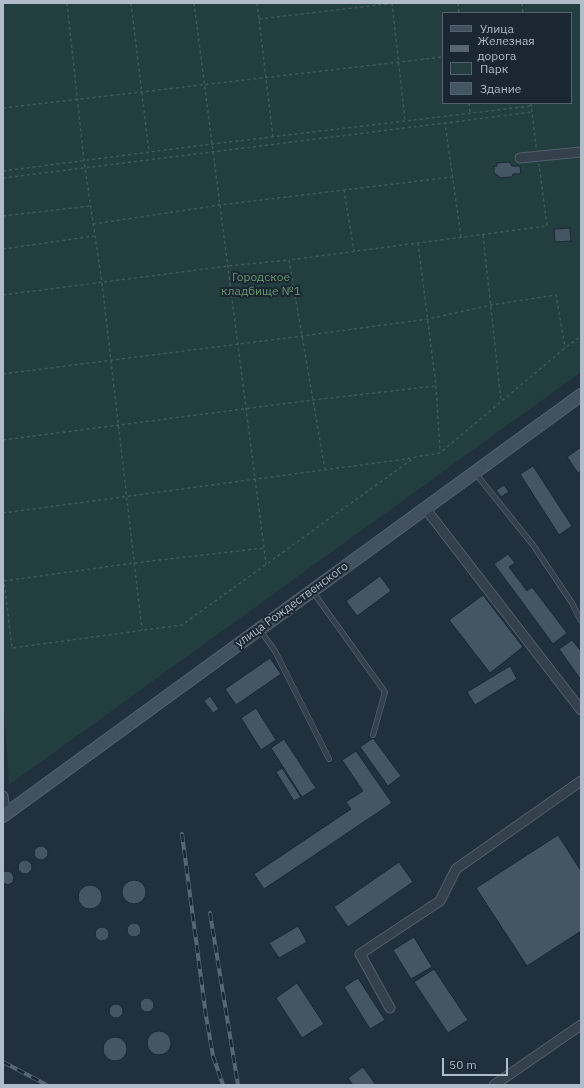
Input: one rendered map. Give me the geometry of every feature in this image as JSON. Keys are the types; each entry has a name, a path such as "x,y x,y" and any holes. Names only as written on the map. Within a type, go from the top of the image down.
{"main road":[{"name":"улица Рождественского","path":"5,814 581,395"}],"street":[{"path":"520,158 581,152"},
{"path":"425,508 581,710"},
{"path":"390,1008 360,954 440,901 456,869 581,780"},
{"path":"3,796 5,814"},
{"path":"494,1085 581,1025"}],"lane":[{"path":"475,472 533,544 572,603 581,621"},
{"path":"312,590 385,692 373,735"},
{"path":"259,629 275,651 329,759"}],"path":[{"path":"67,3 84,161 102,283 142,630"},
{"path":"131,3 149,153"},
{"path":"194,3 266,564"},
{"path":"257,3 273,137"},
{"path":"259,19 393,3 405,121"},
{"path":"3,108 442,57"},
{"path":"469,104 470,114"},
{"path":"3,171 212,144 531,106 547,226 289,260 228,266 3,295"},
{"path":"3,178 532,112"},
{"path":"445,123 461,237"},
{"path":"93,224 220,205 452,176"},
{"path":"344,190 354,251"},
{"path":"3,216 90,206"},
{"path":"483,234 501,401"},
{"path":"3,249 95,236"},
{"path":"418,243 436,386 440,453"},
{"path":"289,260 325,470"},
{"path":"3,374 428,319 491,305 556,294 565,348"},
{"path":"3,513 255,480 415,458 440,453 581,336"},
{"path":"3,440 313,400 436,386"},
{"path":"3,572 12,648 182,625 415,458"},
{"path":"4,582 134,563 264,548"}],"green space":[{"name":"Городское кладбище №1","path":"3,3 581,3 581,372 9,785 3,692"}],"building":[{"path":"509,162 512,166 520,166 521,174 513,174 512,177 501,178 494,173 494,167 497,166 497,163"},
{"path":"570,228 571,241 555,242 554,229"},
{"path":"581,447 581,471 578,473 567,457"},
{"path":"533,466 572,526 559,535 520,474"},
{"path":"504,485 509,492 501,497 496,490"},
{"path":"508,554 515,563 509,567 527,591 532,587 567,633 553,644 494,564"},
{"path":"380,576 391,591 357,616 346,601"},
{"path":"483,595 523,647 490,673 449,620"},
{"path":"572,640 581,651 581,680 559,649"},
{"path":"270,658 281,674 236,705 225,689"},
{"path":"510,666 517,679 475,705 467,692"},
{"path":"210,696 219,709 213,713 204,701"},
{"path":"256,708 276,740 261,750 241,718"},
{"path":"373,738 401,776 388,786 360,747"},
{"path":"284,739 316,788 302,797 271,748"},
{"path":"356,751 392,803 264,889 254,874 351,809 346,802 363,791 342,760"},
{"path":"282,768 301,797 294,801 276,772"},
{"path":"558,835 581,871 581,931 527,966 476,888"},
{"path":"41,846 46,848 48,853 46,858 41,860 36,858 34,853 36,848"},
{"path":"25,860 30,862 32,867 30,872 25,874 20,872 18,867 20,862"},
{"path":"399,862 413,882 348,927 334,907"},
{"path":"3,872 11,872 14,877 13,882 8,885 3,883"},
{"path":"134,880 142,884 146,892 142,900 134,904 126,900 122,892 126,884"},
{"path":"90,885 98,889 102,897 98,905 90,909 82,905 78,897 82,889"},
{"path":"134,923 139,925 141,930 139,935 134,937 129,935 127,930 129,925"},
{"path":"298,926 307,942 279,958 269,943"},
{"path":"102,927 107,929 109,934 107,939 102,941 97,939 95,934 97,929"},
{"path":"414,937 432,967 411,979 393,950"},
{"path":"434,969 468,1020 448,1033 414,982"},
{"path":"358,978 385,1020 370,1029 344,987"},
{"path":"297,983 324,1024 302,1038 276,998"},
{"path":"147,998 152,1000 154,1005 152,1010 147,1012 142,1010 140,1005 142,1000"},
{"path":"116,1004 121,1006 123,1011 121,1016 116,1018 111,1016 109,1011 111,1006"},
{"path":"159,1031 167,1035 171,1043 167,1051 159,1055 151,1051 147,1043 151,1035"},
{"path":"115,1037 123,1041 127,1049 123,1057 115,1061 107,1057 103,1049 107,1041"},
{"path":"363,1067 376,1085 353,1085 348,1078"}],"railway":[{"path":"182,834 206,1016 213,1056 223,1085"},
{"path":"210,913 238,1085"},
{"path":"3,1062 47,1085"}]}
